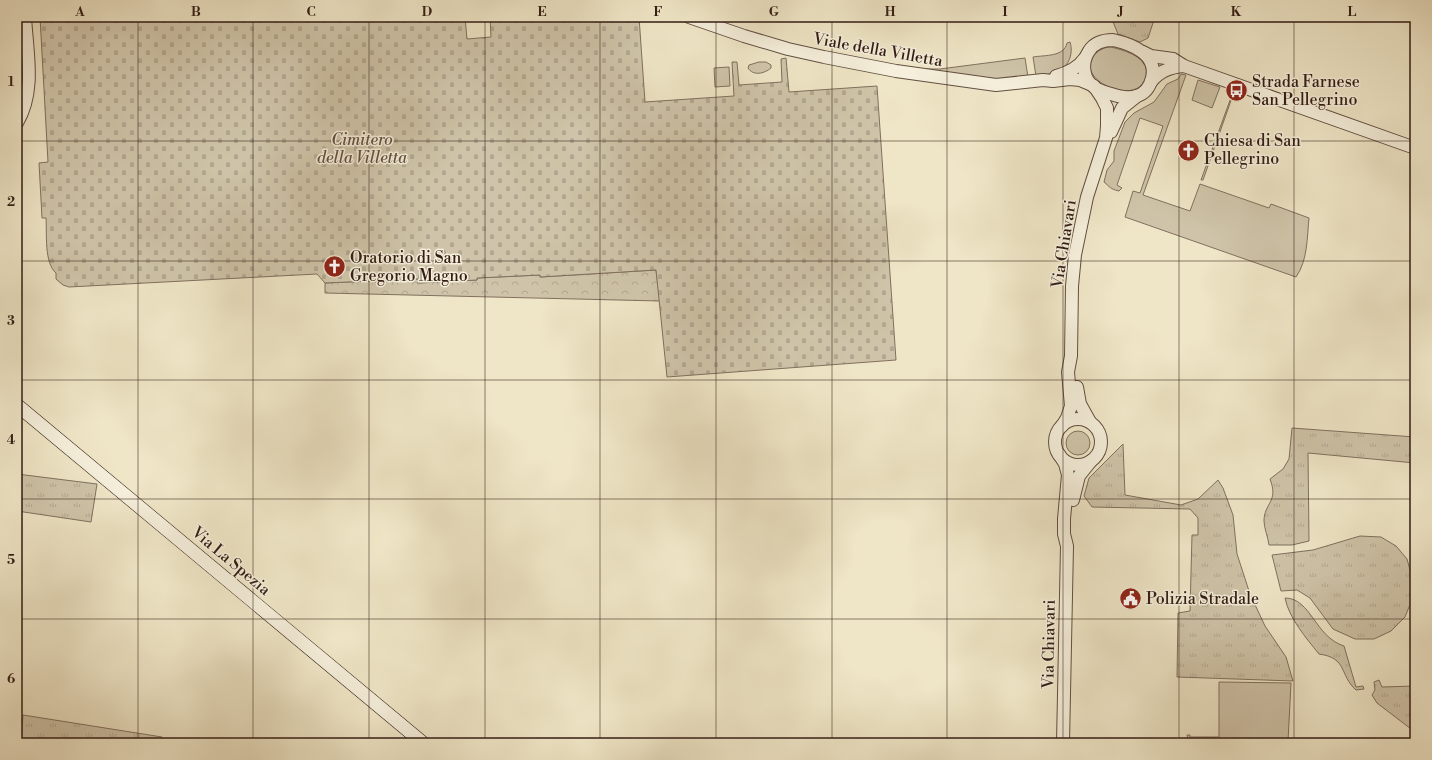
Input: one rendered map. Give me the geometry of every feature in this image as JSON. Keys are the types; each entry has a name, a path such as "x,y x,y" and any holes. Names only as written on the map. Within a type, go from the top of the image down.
{"main road":[{"name":"Via La Spezia","path":"17,405 423,743"}],"street":[{"path":"17,123 25,108 29,86 25,17"},
{"name":"Viale della Villetta","path":"689,17 783,48 874,67 989,85 1003,85 1043,80 1071,71 1085,58"},
{"path":"1184,66 1170,68 1163,71 1155,76 1144,92 1129,98 1120,97 1093,86 1084,71 1085,58 1092,47 1100,42 1108,40 1117,41 1151,56 1173,59 1184,66 1415,148"},
{"path":"1143,52 1149,58 1152,66 1153,74 1151,82"},
{"name":"Viale della Villetta","path":"1043,80 1053,81 1073,79 1084,81 1093,86"},
{"name":"Via Chiavari","path":"1062,426 1067,418 1071,406 1068,375 1071,356 1072,286 1077,245 1087,197 1105,139 1108,122 1107,108 1093,86"},
{"name":"Via Chiavari","path":"1105,139 1111,131 1122,108 1137,96"},
{"name":"Via Chiavari","path":"1071,356 1079,400 1083,412 1090,422"},
{"path":"1076,419 1090,422 1097,429 1101,438 1099,453 1093,460 1084,464 1074,465 1065,461 1058,454 1056,444 1056,439 1062,426 1076,419"},
{"name":"Via Chiavari","path":"1058,454 1065,464 1068,476 1064,519 1064,534 1067,546"},
{"name":"Via Chiavari","path":"1063,743 1067,546 1076,486 1081,473 1093,460"}],"green space":[{"name":"Cimitero della Villetta","path":"40,17 465,17 467,39 491,37 490,17 639,17 645,102 734,96 732,62 737,62 739,85 782,82 781,59 786,58 789,92 877,86 896,360 667,377 656,270 540,277 540,275 477,278 477,280 418,283 418,279 325,283 317,274 69,287 63,285 56,279 56,273 50,262 47,248 46,218 42,218 39,163 48,162"},
{"path":"1111,17 1155,17 1148,38 1140,42 1118,34"},
{"path":"1070,42 1071,51 1067,65 1055,73 1036,76 1033,57 1058,53 1065,48 1067,43"},
{"path":"1111,47 1133,54 1144,63 1147,69 1147,75 1143,83 1136,89 1126,91 1116,89 1097,79 1091,72 1090,63 1095,54 1102,49"},
{"path":"1025,58 1028,77 993,80 925,69 940,69"},
{"path":"759,62 766,62 771,65 771,68 765,72 759,73 750,71 748,68 749,65"},
{"path":"729,67 730,86 715,87 714,68"},
{"path":"1181,74 1186,75 1143,195 1190,211 1200,184 1269,208 1271,204 1309,218 1305,256 1296,277 1125,217 1133,191 1140,193 1163,126 1140,118 1117,185 1122,188 1119,191 1110,188 1104,182 1107,170 1114,161 1114,151 1125,122 1134,113 1154,102 1167,84 1178,79"},
{"path":"1198,80 1220,87 1212,108 1192,100"},
{"path":"1233,92 1203,180 1201,180"},
{"path":"656,270 660,301 325,293 325,283 418,279 419,283 477,280 477,278 540,275 540,277"},
{"path":"1292,428 1415,437 1415,463 1308,453 1309,541 1292,545 1269,545 1264,521 1266,510 1273,493 1270,479 1283,469 1289,459"},
{"path":"1078,431 1086,435 1090,443 1086,451 1078,455 1070,451 1066,443 1070,435"},
{"path":"1123,444 1125,495 1181,505 1198,499 1218,480 1223,488 1233,515 1237,554 1250,594 1265,626 1286,657 1293,681 1177,677 1178,613 1190,611 1192,535 1198,535 1198,518 1190,509 1092,507 1084,496 1089,478"},
{"path":"17,474 97,484 91,522 17,511"},
{"path":"1360,536 1381,537 1396,546 1407,559 1413,581 1413,597 1405,617 1391,631 1374,639 1355,639 1333,629 1310,598 1297,590 1281,591 1272,555 1313,550"},
{"path":"1285,598 1294,600 1301,604 1326,635 1344,646 1356,687 1363,686 1364,689 1356,690 1347,679 1339,663 1335,659 1319,654 1294,620"},
{"path":"1379,680 1382,687 1415,686 1415,732 1377,703 1372,695 1375,690 1374,682"},
{"path":"1219,682 1291,683 1288,741 1283,741 1283,743 1256,743 1243,740 1188,739 1187,735 1190,735 1190,737 1219,737"},
{"path":"23,715 162,737 160,743 21,743"}],"place":[{"name":"Strada Farnese San Pellegrino","path":"1236,91"},
{"name":"Chiesa di San Pellegrino","path":"1189,150"},
{"name":"Oratorio di San Gregorio Magno","path":"334,267"},
{"name":"Polizia Stradale","path":"1131,599"}]}
